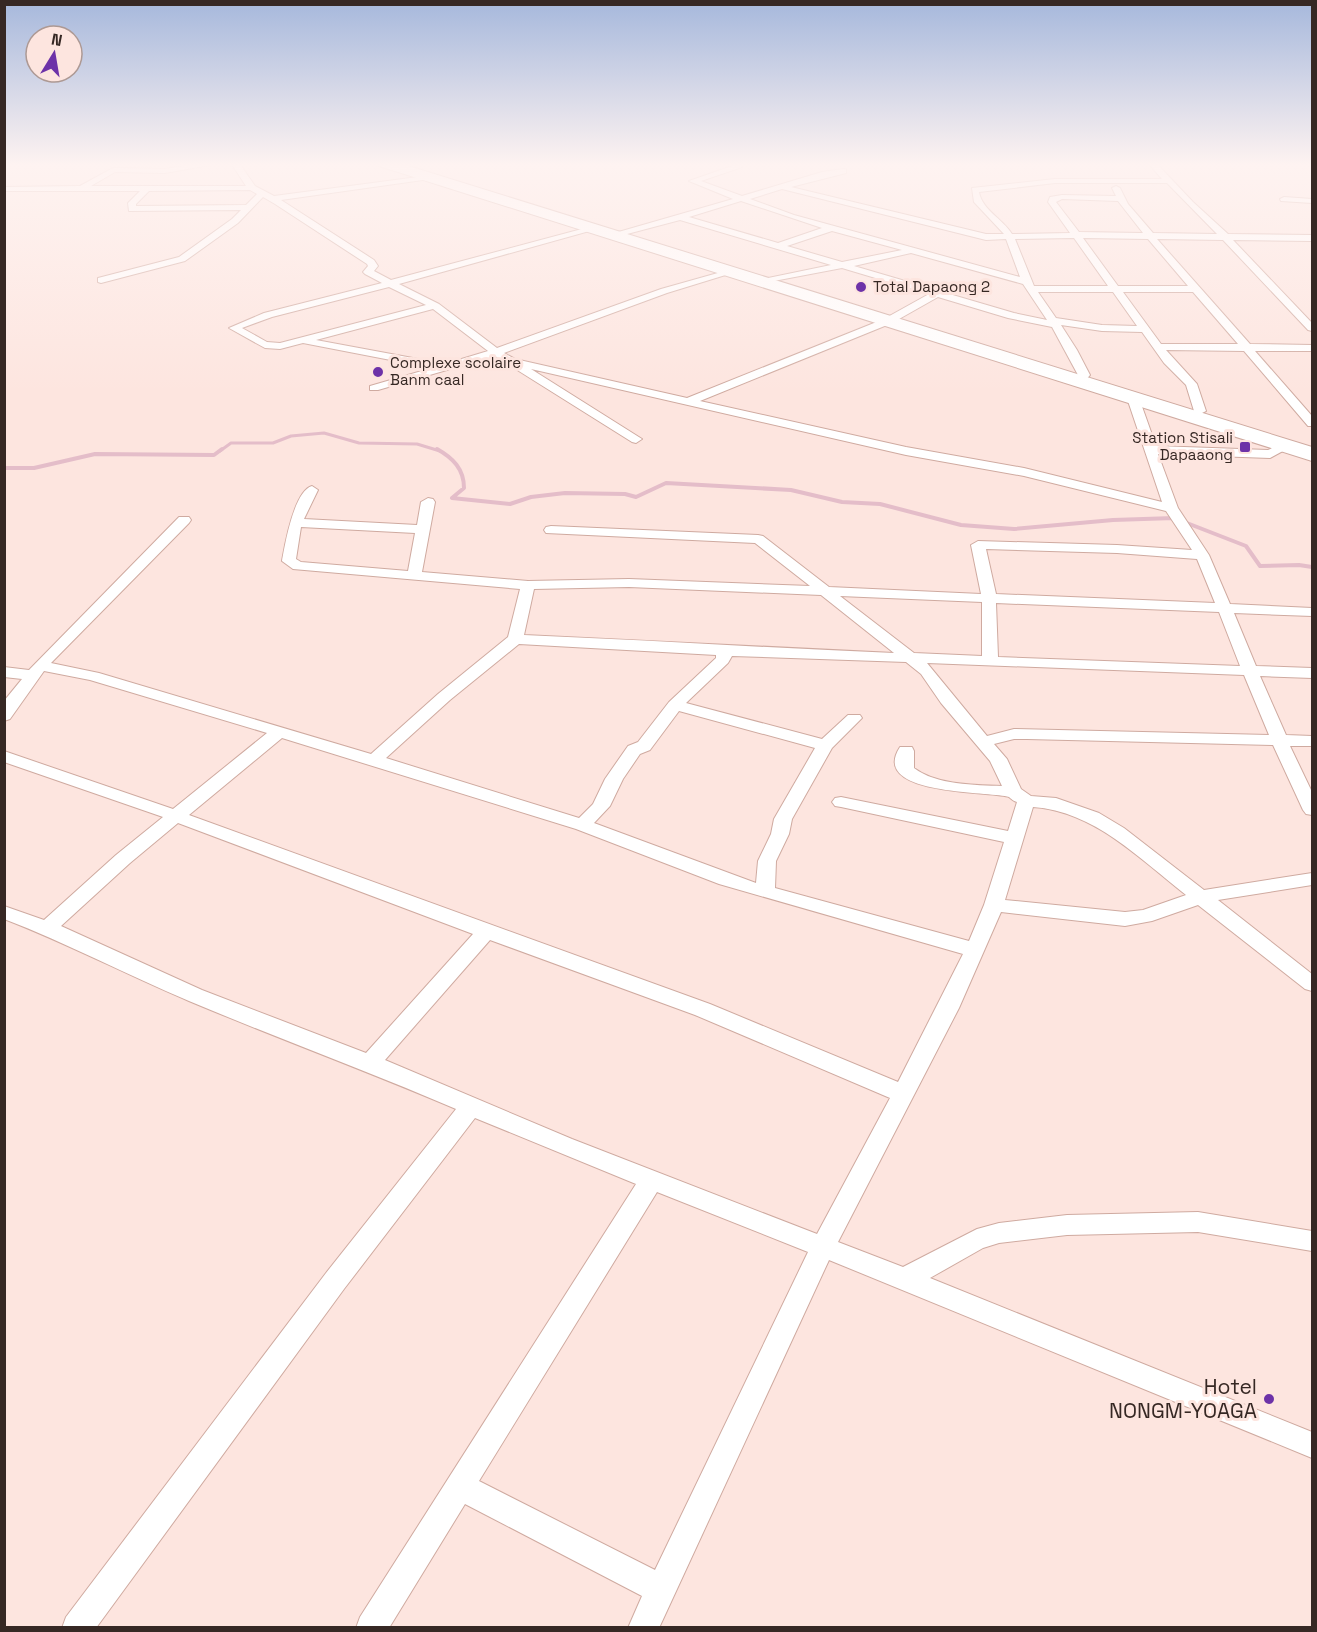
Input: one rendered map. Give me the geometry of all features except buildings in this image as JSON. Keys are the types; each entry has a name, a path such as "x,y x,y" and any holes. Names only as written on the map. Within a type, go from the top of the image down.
{"highway":[{"path":"633,239 729,271 766,280"},
{"path":"635,239 1082,378 1200,411 1312,446"},
{"path":"1082,378 1133,398 1312,454"}],"street":[{"path":"101,280 182,259 210,239"},
{"path":"335,239 371,262 373,266 368,272 435,306 496,352 636,438"},
{"path":"435,306 272,346 234,328 268,315 550,239"},
{"path":"755,239 1012,316 1102,328 1143,329"},
{"path":"779,246 799,239"},
{"path":"870,239 1030,286 1194,289"},
{"path":"988,239 1014,249"},
{"path":"1010,239 1030,286 1075,352 1082,378"},
{"path":"1081,239 1143,329 1168,361 1191,384 1200,411"},
{"path":"1155,239 1194,289 1312,423"},
{"path":"1229,239 1312,328"},
{"path":"1296,239 1312,250"},
{"path":"766,280 911,251"},
{"path":"374,388 496,352 664,291 729,271"},
{"path":"690,401 892,319 938,294"},
{"path":"1064,337 1102,328"},
{"path":"301,340 446,367"},
{"path":"1159,347 1312,348"},
{"path":"515,362 906,451 1024,472 1171,508"},
{"path":"1133,398 1171,508 1202,555 1279,739 1312,810"},
{"path":"1151,450 1270,454 1286,446"},
{"path":"312,490 295,523 289,561 293,565 528,585 629,583 1312,612"},
{"path":"414,576 428,502"},
{"path":"4,716 11,703 37,670 184,520"},
{"path":"295,523 424,529"},
{"path":"551,530 758,539 910,656 936,682 947,700 1001,764 1020,796 1015,838 994,905 975,950 822,1248 643,1628"},
{"path":"990,659 989,597 978,545 1202,555"},
{"path":"374,760 444,697 515,639 528,585"},
{"path":"515,639 673,646 725,651 910,656 1312,673"},
{"path":"582,825 601,806 614,779 634,750 644,746 675,705 723,660 725,651"},
{"path":"4,672 37,670 93,676 582,825 726,880 975,950"},
{"path":"675,705 825,744"},
{"path":"765,892 767,861 780,834 783,819 825,744 854,718"},
{"path":"48,928 123,859 278,733"},
{"path":"982,742 1014,734 1312,741"},
{"path":"906,752 904,761 907,771 916,778 1056,803 1094,817 1118,832 1312,984"},
{"path":"4,756 176,816 638,985 792,1046 903,1094"},
{"path":"841,802 1015,838"},
{"path":"994,905 1125,919 1145,916 1200,897 1312,879"},
{"path":"4,912 48,928 195,995 1312,1444"},
{"path":"370,1064 487,931"},
{"path":"77,1628 335,1281 471,1106"},
{"path":"371,1628 652,1180"},
{"path":"905,1279 977,1239 999,1233 1067,1225 1198,1222 1312,1241"},
{"path":"460,1486 661,1588"}],"waterway":[{"path":"220,451 231,443 273,443 291,436 324,433 359,443 417,444 440,451"},
{"path":"4,468 34,468 95,454 214,455 222,449"},
{"path":"437,449 453,460 462,475 464,488 452,498 510,504 531,497 565,493 625,494 636,497 666,483 791,490 842,502 880,504 961,525 1014,529 1113,520 1174,518 1246,546 1260,566 1312,567"}],"place":[{"name":"Total Dapaong 2","path":"861,287"},
{"name":"Complexe scolaire Banm caal","path":"378,372"},
{"name":"Station Stisali Dapaaong","path":"1245,447"},
{"name":"Hotel NONGM-YOAGA","path":"1269,1399"}]}
